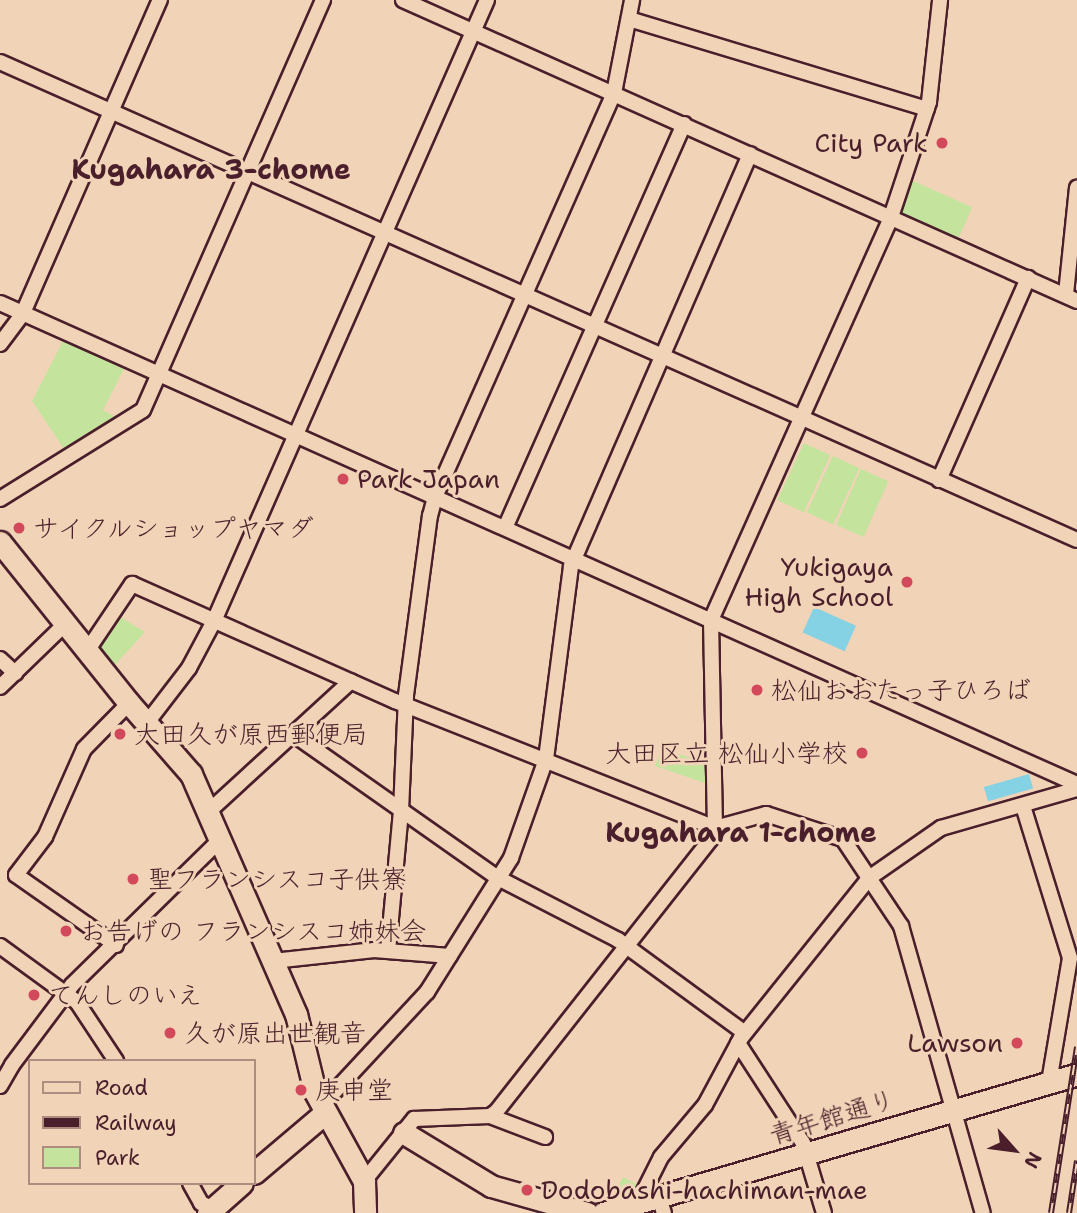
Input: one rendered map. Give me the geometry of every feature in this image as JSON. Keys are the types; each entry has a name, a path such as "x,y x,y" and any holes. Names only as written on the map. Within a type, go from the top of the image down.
{"street":[{"path":"0,344 23,313 160,0"},
{"path":"0,499 143,410 323,0"},
{"path":"403,0 1072,298 1077,188"},
{"path":"146,724 189,668 214,621 487,0"},
{"path":"388,951 401,811 405,704 435,497 614,93 632,0"},
{"path":"490,1116 712,838 715,828 710,620 891,218 927,109 940,0"},
{"path":"629,19 927,109"},
{"path":"0,62 1077,540"},
{"path":"505,528 684,124"},
{"path":"256,1171 324,1108 427,992 511,858 546,759 574,558 750,154"},
{"path":"939,480 1028,278"},
{"path":"0,303 298,434 1077,786"},
{"path":"0,542 146,724 191,774 296,1014 313,1087 365,1181 365,1213"},
{"path":"87,651 132,584 405,704 715,828 766,814 843,839 901,926 983,1213"},
{"path":"0,687 65,624"},
{"path":"0,659 15,673"},
{"path":"208,813 351,681"},
{"path":"116,944 16,875 45,837 85,748 129,703"},
{"path":"293,734 498,878 626,946 741,1038 803,1143 824,1213"},
{"path":"638,1203 661,1157 705,1105 741,1038 869,878 941,828 1023,806 1077,786"},
{"path":"1023,806 1070,958 1049,1082"},
{"path":"0,1086 12,1065 66,993 219,841"},
{"path":"0,946 77,1002 115,1059"},
{"path":"273,961 388,951 450,956"},
{"name":"青年館通り","path":"603,1213 638,1203 662,1205 806,1154 1077,1074"},
{"path":"365,1181 414,1119 490,1116 545,1138"},
{"path":"404,1133 494,1188 579,1212"},
{"path":"191,1185 201,1203 214,1211 240,1185"}],"green space":[{"path":"911,180 972,207 958,239 897,212"},
{"path":"64,339 125,367 103,410 116,417 64,449 32,401"},
{"path":"804,443 830,455 804,512 777,500"},
{"path":"833,456 859,468 833,524 807,512"},
{"path":"861,469 888,481 864,537 836,525"},
{"path":"117,615 145,632 113,667 96,646"},
{"path":"662,749 705,762 705,783 655,766"},
{"path":"623,1177 638,1185 632,1198 607,1206"}],"water":[{"path":"814,607 856,626 845,651 803,633"},
{"path":"1029,774 1033,788 988,801 984,787"}],"railway":[{"path":"1051,1213 1077,1047"},
{"path":"1069,1213 1077,1161"}],"place":[{"name":"City Park","path":"942,143"},
{"name":"Park Japan","path":"343,479"},
{"name":"サイクルショップヤマダ","path":"19,528"},
{"name":"Yukigaya High School","path":"907,582"},
{"name":"松仙おおたっ子ひろば","path":"757,690"},
{"name":"大田久が原西郵便局","path":"120,734"},
{"name":"大田区立 松仙小学校","path":"862,753"},
{"name":"聖フランシスコ子供寮","path":"133,879"},
{"name":"お告げの フランシスコ姉妹会","path":"66,931"},
{"name":"てんしのいえ","path":"34,995"},
{"name":"久が原出世観音","path":"170,1033"},
{"name":"Lawson","path":"1017,1043"},
{"name":"庚申堂","path":"301,1090"},
{"name":"Dodobashi-hachiman-mae","path":"527,1190"}],"district":[{"name":"Kugahara 3-chome","path":"211,169"},
{"name":"Kugahara 1-chome","path":"741,832"}]}
